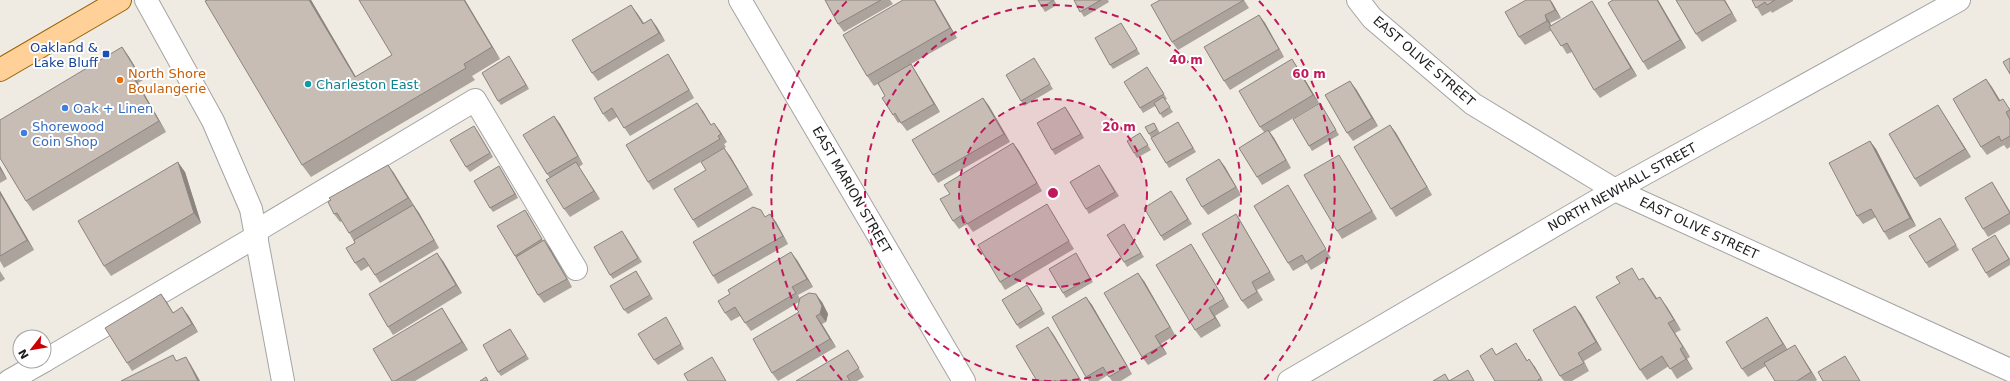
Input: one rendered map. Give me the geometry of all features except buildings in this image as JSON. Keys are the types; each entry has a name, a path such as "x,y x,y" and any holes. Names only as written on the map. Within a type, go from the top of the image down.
{"main road":[{"path":"0,70 120,0"}],"street":[{"path":"146,0 213,121 251,209 283,381"},
{"name":"EAST MARION STREET","path":"740,0 964,381"},
{"name":"EAST OLIVE STREET","path":"1358,0 1372,18 1473,104 1615,190 2010,370"},
{"name":"NORTH NEWHALL STREET","path":"1289,381 1615,190 1956,1"},
{"path":"52,356 475,100 576,269"},
{"path":"9,381 30,369"}],"place":[{"name":"Oakland & Lake Bluff","path":"106,54"},
{"name":"North Shore Boulangerie","path":"120,80"},
{"name":"Charleston East","path":"308,84"},
{"name":"Oak + Linen","path":"65,108"},
{"name":"Shorewood Coin Shop","path":"24,133"}]}
